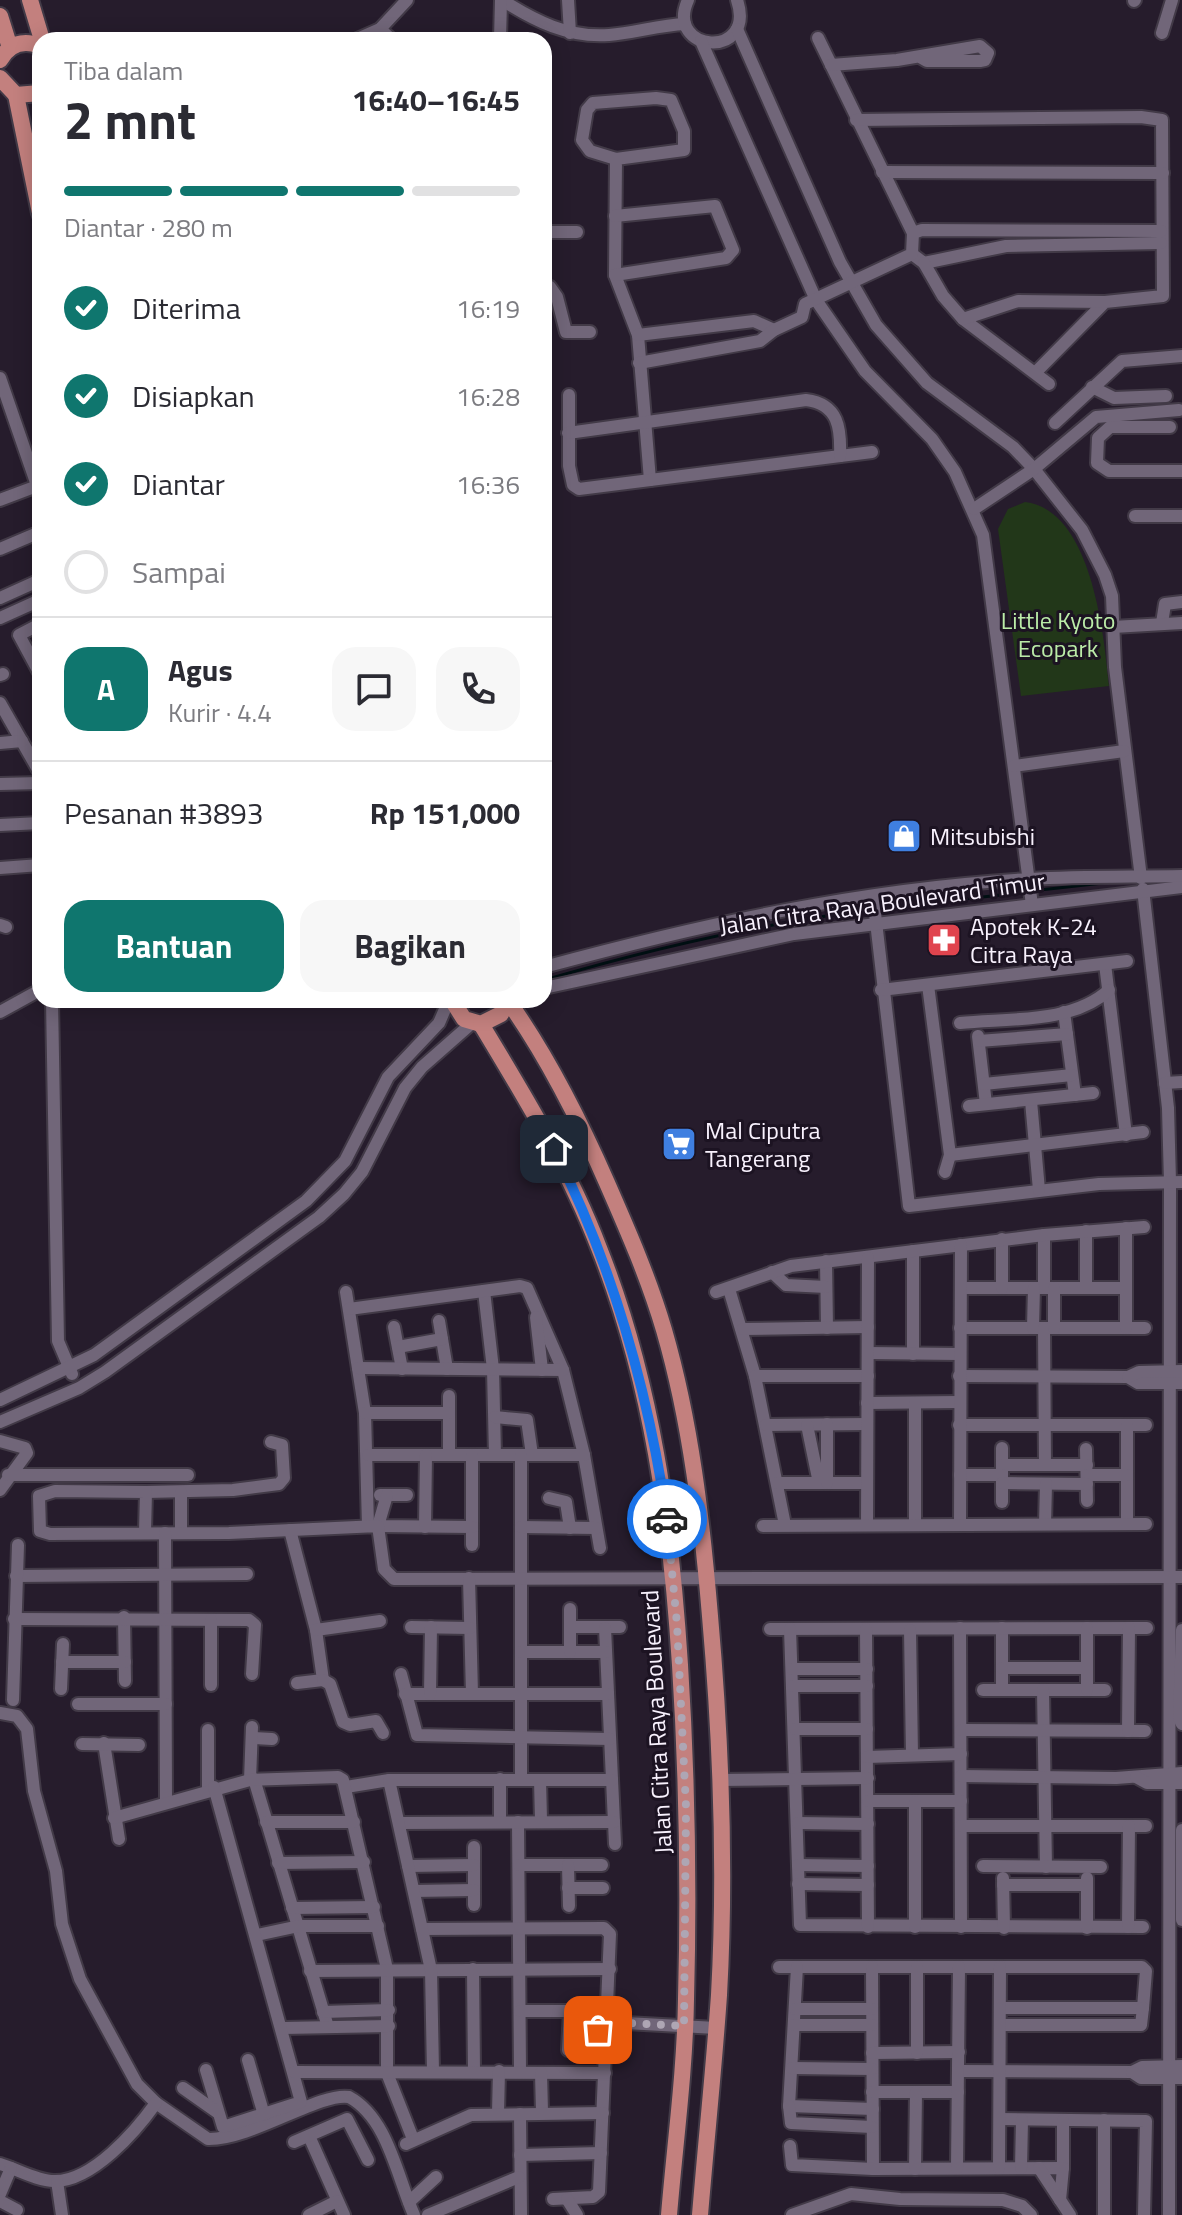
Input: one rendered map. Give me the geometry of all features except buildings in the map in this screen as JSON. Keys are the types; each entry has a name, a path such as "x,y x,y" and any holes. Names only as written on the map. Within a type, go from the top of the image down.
{"main road":[{"path":"30,0 40,32"},
{"path":"0,16 5,54 24,42 32,44"},
{"path":"0,78 16,95 32,174"},
{"path":"16,95 32,94"},
{"name":"Jalan Citra Raya Boulevard","path":"455,1008 457,1013 476,1024 542,1125 578,1197 613,1286 651,1421 671,1540 686,1807 684,2026 670,2138 669,2215"},
{"path":"476,1024 496,1019 503,1008"},
{"path":"514,1008 532,1031 592,1146 649,1283 682,1405 699,1502 708,1575 719,1780 721,1909 716,2028 700,2215"}],"street":[{"path":"373,32 380,29 407,0"},
{"path":"500,32 501,0 540,22 570,33 610,35 685,24"},
{"path":"568,0 570,33"},
{"path":"701,41 713,44 727,40 737,29 741,15 738,0"},
{"path":"1162,33 1172,0"},
{"path":"686,1 685,24 701,41 821,298 865,371 932,439 974,509 983,535 1030,891"},
{"path":"380,29 383,32"},
{"path":"737,29 846,287 911,368 1013,447 1034,469 1082,530 1101,566 1112,596 1116,752 1142,884 1165,1083 1161,1376 1170,1577 1155,1778 1158,2072 1169,2215"},
{"path":"818,38 913,233 912,254"},
{"path":"831,65 920,57"},
{"path":"612,100 671,100 687,142 684,150 616,159 590,151 583,145 589,106 612,100"},
{"path":"856,120 1158,118 1164,122 1162,298 1105,302 1018,301 963,319"},
{"path":"616,159 615,275 638,335 650,480"},
{"path":"882,172 1163,173"},
{"path":"615,216 715,206 733,250 726,258 615,275"},
{"path":"913,233 1007,231 1161,237"},
{"path":"1006,246 1007,231"},
{"path":"552,232 577,232"},
{"path":"924,263 1006,246 1161,237"},
{"path":"639,363 751,344 802,317 805,304 912,254"},
{"path":"912,254 924,263 943,296 963,319 1049,384"},
{"path":"552,290 557,297 566,332 590,332"},
{"path":"1036,372 1105,302"},
{"path":"638,335 754,321 774,330"},
{"path":"1055,423 1126,359 1182,356"},
{"path":"1,384 32,473"},
{"path":"1092,387 1114,398 1166,396"},
{"path":"569,395 569,466 575,487 872,452"},
{"path":"568,433 813,401 833,413 840,423 840,456"},
{"path":"974,509 1034,469 1096,417 1181,411"},
{"path":"1170,427 1110,427 1098,438 1097,463 1109,471 1182,471"},
{"path":"0,500 32,492"},
{"path":"1135,516 1182,516"},
{"path":"0,549 32,535"},
{"path":"0,598 32,584"},
{"path":"1162,623 1165,604 1182,602"},
{"path":"0,618 32,604"},
{"path":"1113,627 1182,623"},
{"path":"32,628 19,635 32,659"},
{"path":"0,703 32,759"},
{"path":"0,743 22,741"},
{"path":"1014,766 1116,752"},
{"path":"0,784 32,783"},
{"path":"0,825 32,823"},
{"path":"0,868 32,866"},
{"name":"Jalan Citra Raya Boulevard Timur","path":"552,965 756,915 875,908 1030,891 1142,884 1182,876"},
{"name":"Jalan Citra Raya Boulevard Timur","path":"552,986 875,908 1030,891 1142,884 1182,887"},
{"path":"875,908 881,990 909,1206 1039,1190 1165,1182"},
{"path":"881,990 1127,961"},
{"path":"1105,964 1126,1135"},
{"path":"928,985 950,1155 945,1172"},
{"path":"960,1023 1064,1012 1091,1005 1109,990"},
{"path":"0,1012 32,994"},
{"path":"52,1008 58,1341 79,1388"},
{"path":"0,1400 70,1369 169,1302 306,1201 329,1180 358,1137 370,1105 388,1077 439,1023 447,1008"},
{"path":"1064,1012 1075,1095"},
{"path":"977,1021 986,1104"},
{"path":"0,1422 79,1388 156,1337 336,1202 362,1172 405,1088 422,1067 476,1024"},
{"path":"979,1041 1067,1034"},
{"path":"984,1084 1072,1075"},
{"path":"1165,1083 1182,1082"},
{"path":"969,1106 1093,1093"},
{"path":"1031,1101 1039,1190"},
{"path":"950,1155 1036,1148 1143,1132"},
{"path":"716,1292 772,1272 826,1261 1002,1239 1144,1227"},
{"path":"1126,1228 1126,1328"},
{"path":"1086,1231 1086,1288"},
{"path":"1044,1235 1045,1465"},
{"path":"1002,1239 1002,1288"},
{"path":"960,1524 958,1402 961,1245"},
{"path":"913,1251 913,1354"},
{"path":"867,1525 868,1258"},
{"path":"826,1261 827,1328"},
{"path":"772,1272 786,1285 826,1287"},
{"path":"349,1309 523,1286 555,1345 563,1370 584,1455 600,1548"},
{"path":"961,1288 1126,1288"},
{"path":"1044,1288 1044,1328"},
{"path":"729,1289 755,1376 785,1525"},
{"path":"484,1291 493,1369 495,1455"},
{"path":"346,1292 365,1413 373,1526 384,1569 391,1578 708,1575 1170,1577"},
{"path":"535,1311 542,1370"},
{"path":"439,1321 447,1369"},
{"path":"394,1327 402,1369"},
{"path":"743,1329 868,1327"},
{"path":"960,1328 1145,1328"},
{"path":"398,1347 442,1339"},
{"path":"868,1353 959,1354"},
{"path":"358,1368 563,1370"},
{"path":"755,1376 868,1376"},
{"path":"959,1376 1161,1376 1182,1383"},
{"path":"449,1396 449,1455"},
{"path":"867,1403 958,1402"},
{"path":"915,1403 915,1524"},
{"path":"365,1413 449,1413"},
{"path":"495,1417 527,1420 521,1527 521,1780"},
{"path":"823,1483 827,1424"},
{"path":"766,1425 867,1424"},
{"path":"807,1425 823,1483"},
{"path":"959,1425 1146,1425"},
{"path":"1127,1425 1127,1524"},
{"path":"0,1441 25,1448 27,1453 0,1490"},
{"path":"271,1442 282,1445 282,1482 181,1492 55,1491 39,1496 39,1526 44,1534 373,1526 472,1527"},
{"path":"1002,1448 1002,1502"},
{"path":"1086,1449 1087,1501"},
{"path":"368,1455 584,1455"},
{"path":"425,1527 426,1455"},
{"path":"472,1455 472,1545"},
{"path":"960,1475 1002,1474 1045,1465 1087,1475"},
{"path":"1002,1474 1046,1484 1087,1475 1127,1475"},
{"path":"8,1475 188,1475"},
{"path":"777,1483 867,1483"},
{"path":"1045,1524 1046,1484"},
{"path":"145,1532 146,1492"},
{"path":"181,1492 181,1531"},
{"path":"369,1495 407,1495"},
{"path":"373,1526 387,1495"},
{"path":"549,1498 566,1502 570,1528"},
{"path":"763,1526 1146,1524"},
{"path":"521,1527 596,1528"},
{"path":"290,1530 316,1630 323,1680"},
{"path":"165,1533 166,1802"},
{"path":"13,1700 7,1656 14,1619 18,1545"},
{"path":"16,1576 247,1574"},
{"path":"469,1578 472,1694"},
{"path":"570,1609 570,1652"},
{"path":"14,1619 124,1617 254,1622 252,1674"},
{"path":"124,1617 125,1681"},
{"path":"211,1620 211,1685"},
{"path":"316,1630 380,1621"},
{"path":"411,1627 470,1628"},
{"path":"430,1694 431,1627"},
{"path":"570,1627 620,1627"},
{"path":"605,1628 615,1844"},
{"path":"960,1628 961,1927"},
{"path":"1002,1628 1002,1690"},
{"path":"1087,1628 1087,1690"},
{"path":"1128,1731 1129,1628"},
{"path":"770,1629 1147,1628"},
{"path":"790,1629 800,1925 1143,1927"},
{"path":"866,1629 868,1927"},
{"path":"910,1630 912,1755"},
{"path":"1182,1630 1179,1718 1182,1724"},
{"path":"61,1689 63,1644"},
{"path":"521,1652 606,1652"},
{"path":"62,1662 125,1662"},
{"path":"1002,1668 1087,1668"},
{"path":"792,1669 867,1669"},
{"path":"401,1674 415,1735 610,1739"},
{"path":"297,1683 323,1680 330,1684 343,1722 350,1725 376,1721 383,1733"},
{"path":"793,1686 867,1686"},
{"path":"983,1690 1105,1690"},
{"path":"1043,1690 1046,1867"},
{"path":"405,1694 608,1694"},
{"path":"78,1704 166,1704"},
{"path":"0,1713 17,1716 27,1729 34,1791 56,1871 62,1924 72,1961 137,2084 156,2103 200,2135 214,2139 238,2135 339,2095 349,2097 364,2107 381,2131 414,2215"},
{"path":"795,1729 867,1729"},
{"path":"206,2070 217,2112 225,2127 301,2102 257,1935 211,1788 208,1730"},
{"path":"961,1730 1145,1731"},
{"path":"272,1739 252,1732 252,1779 328,2027"},
{"path":"104,1743 119,1839"},
{"path":"82,1744 139,1745"},
{"path":"867,1757 961,1754"},
{"path":"961,1776 1155,1778 1182,1773"},
{"path":"114,1818 211,1788 252,1779 338,1777 346,1787 387,1969 387,2073 410,2141 455,2121 498,2113 603,2113"},
{"path":"719,1780 868,1778"},
{"path":"1155,1778 1182,1783"},
{"path":"500,1779 500,1821"},
{"path":"346,1787 389,1780 612,1780"},
{"path":"389,1780 431,1970 433,2071"},
{"path":"540,1780 541,1820"},
{"path":"868,1801 961,1801"},
{"path":"915,1802 915,1927"},
{"path":"266,1822 354,1822"},
{"path":"518,1822 520,2071"},
{"path":"399,1823 614,1822"},
{"path":"798,1823 868,1824"},
{"path":"961,1826 1146,1826"},
{"path":"1128,1927 1129,1826"},
{"path":"1182,1830 1182,1920"},
{"path":"474,1847 474,1905"},
{"path":"278,1863 364,1862"},
{"path":"408,1866 474,1865"},
{"path":"519,1865 602,1865"},
{"path":"568,1865 569,1906"},
{"path":"798,1865 868,1866"},
{"path":"983,1866 1101,1867"},
{"path":"1003,1867 1004,1928"},
{"path":"1087,1867 1087,1928"},
{"path":"798,1884 868,1885"},
{"path":"1003,1885 1087,1885"},
{"path":"568,1888 603,1888"},
{"path":"414,1891 474,1890"},
{"path":"292,1908 374,1907"},
{"path":"257,1935 299,1926 378,1926"},
{"path":"422,1929 604,1928 611,1937 598,2195 560,2199 577,2215"},
{"path":"779,1967 1142,1967 1147,1973 1141,2025 1000,2025"},
{"path":"797,1967 789,2106 791,2123 872,2127"},
{"path":"872,1967 873,2169"},
{"path":"917,1967 917,2053"},
{"path":"957,2168 959,1967"},
{"path":"999,2168 1000,1967"},
{"path":"473,1969 474,2071"},
{"path":"310,1971 610,1969"},
{"path":"1000,2008 1143,2008"},
{"path":"795,2009 872,2009"},
{"path":"323,2012 389,2010"},
{"path":"520,2011 570,2011 608,2021 716,2028"},
{"path":"568,2050 570,2011"},
{"path":"569,2030 608,2021"},
{"path":"794,2025 872,2025"},
{"path":"283,2028 389,2026"},
{"path":"872,2053 959,2052"},
{"path":"248,2060 264,2115"},
{"path":"958,2071 1158,2072 1182,2066"},
{"path":"792,2068 872,2069"},
{"path":"498,2113 499,2071"},
{"path":"294,2072 605,2073"},
{"path":"1158,2072 1182,2078"},
{"path":"541,2073 542,2112"},
{"path":"183,2088 217,2112"},
{"path":"872,2092 958,2092"},
{"path":"915,2169 916,2092"},
{"path":"0,2194 6,2166 57,2181 76,2174 120,2148 156,2103"},
{"path":"789,2106 873,2109"},
{"path":"446,2108 455,2121"},
{"path":"520,2114 521,2215"},
{"path":"294,2142 347,2119 368,2160"},
{"path":"1000,2119 1143,2120 1147,2124 1144,2215"},
{"path":"1021,2168 1022,2120"},
{"path":"1060,2200 1063,2120"},
{"path":"1104,2120 1104,2215"},
{"path":"309,2136 344,2215"},
{"path":"790,2146 792,2165 873,2169 1063,2168"},
{"path":"520,2155 601,2153"},
{"path":"1039,2168 1070,2215"},
{"path":"409,2202 436,2177"},
{"path":"428,2215 519,2177"},
{"path":"57,2181 62,2215"},
{"path":"792,2215 851,2194 915,2199 1003,2200 1022,2206 1031,2215"},
{"path":"0,2201 17,2210"},
{"path":"309,2215 337,2201"}],"green space":[{"name":"Little Kyoto Ecopark","path":"1025,502 1048,510 1066,527 1080,550 1098,607 1109,686 1021,696 998,529 1008,509"}],"waterway":[{"path":"1040,890 1103,883"},
{"path":"885,908 1027,892"},
{"path":"552,978 708,938 871,910"}],"way so far":[{"path":"598,2030 608,2031 608,2022 684,2026 684,1726 667,1519"}],"place":[{"name":"Mitsubishi","path":"904,836"},
{"name":"Apotek K-24 Citra Raya","path":"944,940"},
{"name":"Mal Ciputra Tangerang","path":"679,1144"}],"route":[{"path":"554,1149 578,1197 613,1286 645,1395 667,1519"}]}
